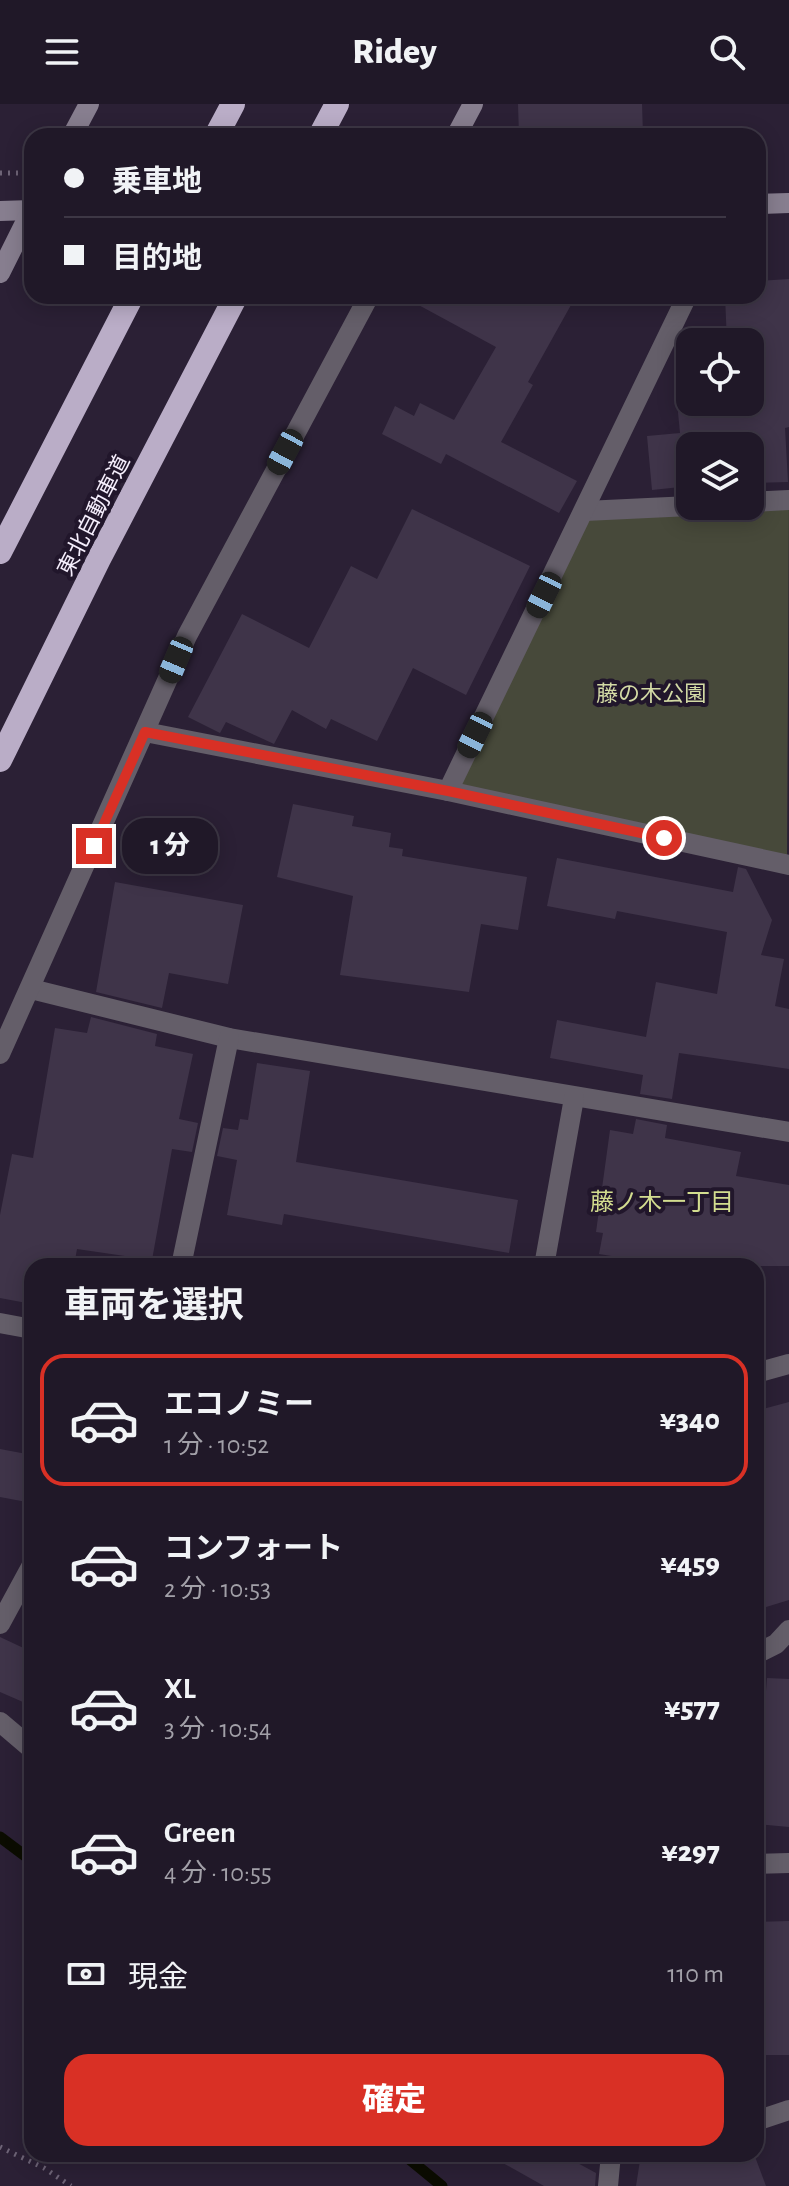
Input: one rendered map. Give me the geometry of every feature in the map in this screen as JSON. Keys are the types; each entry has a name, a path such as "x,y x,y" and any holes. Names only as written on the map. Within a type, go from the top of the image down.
{"highway":[{"path":"220,128 233,104"},
{"path":"324,128 337,104"},
{"path":"0,552 128,304"},
{"name":"東北自動車道","path":"0,760 99,559 232,304"}],"street":[{"path":"76,128 89,104"},
{"path":"460,128 473,104"},
{"path":"766,204 789,203"},
{"path":"0,211 24,210"},
{"path":"0,273 24,226"},
{"path":"0,1054 187,636 365,304"},
{"path":"448,791 683,304"},
{"path":"764,501 789,500"},
{"path":"585,511 676,507"},
{"path":"145,732 788,862"},
{"path":"31,989 229,1038 789,1132"},
{"path":"183,1258 229,1038"},
{"path":"545,1258 574,1098"},
{"path":"0,1323 24,1328"},
{"path":"764,1371 789,1364"},
{"path":"0,1624 24,1580"},
{"path":"764,1650 776,1644 789,1630"},
{"path":"0,1722 24,1742"},
{"path":"764,1864 789,1863"},
{"path":"764,2118 789,2110"},
{"path":"608,2186 610,2162"}],"path":[{"path":"0,173 20,173"},
{"path":"0,2147 24,2158"},
{"path":"31,2162 71,2186"}],"green space":[{"name":"藤の木公園","path":"789,500 787,865 448,791 585,511 676,508 676,520 764,520 764,504"}],"building":[{"path":"518,104 642,104 643,128 519,128"},
{"path":"789,279 789,427 785,428 788,482 764,483 764,432 680,432 678,416 764,416 764,328 726,328 725,304 766,304 766,280"},
{"path":"417,304 572,304 528,382 533,385 501,442 577,481 559,513 446,454 441,464 382,434 395,406 414,416 420,403 454,420 496,347"},
{"path":"676,433 676,487 652,490 647,436"},
{"path":"412,509 530,566 466,695 413,668 377,741 331,719 326,729 292,710 274,744 226,722 220,733 188,717 242,614 309,648 351,566 377,579"},
{"path":"293,804 354,816 352,826 391,833 389,847 403,849 402,856 527,877 518,930 481,924 469,992 340,975 353,896 277,877"},
{"path":"557,858 733,892 738,867 746,869 772,920 761,955 784,959 775,1006 789,1009 789,1069 679,1053 672,1099 640,1094 643,1075 550,1058 557,1020 646,1037 656,982 717,994 727,932 617,911 615,919 547,906"},
{"path":"115,882 243,905 228,984 169,973 162,1008 96,992"},
{"path":"91,1017 157,1034 155,1046 193,1054 179,1119 198,1123 192,1152 172,1149 152,1258 77,1249 75,1258 24,1258 24,1302 0,1298 0,1215 12,1154 33,1158 55,1028 87,1033"},
{"path":"257,1063 310,1071 296,1162 518,1200 509,1253 284,1214 282,1225 227,1215 237,1160 217,1156 223,1128 238,1130 240,1119 248,1120"},
{"path":"636,1119 667,1125 665,1138 741,1152 736,1176 789,1185 789,1266 764,1266 764,1258 624,1258 599,1254 603,1233 596,1232 610,1130 633,1134"},
{"path":"789,1402 789,1600 764,1608 764,1409"},
{"path":"0,1449 24,1454 24,1502 0,1497"},
{"path":"0,1637 24,1648 24,1700 0,1692"},
{"path":"767,1678 789,1679 789,1827 764,1825"},
{"path":"789,1921 789,2055 764,2055 764,1922"},
{"path":"501,2162 576,2162 596,2173 595,2186 544,2186"},
{"path":"640,2162 757,2162 766,2186 636,2186"}],"waterway":[{"path":"0,1837 24,1855"},
{"path":"413,2162 442,2186"}],"district":[{"name":"藤ノ木一丁目","path":"662,1202"}],"route":[{"path":"94,846 145,732 448,791 664,838"}]}
